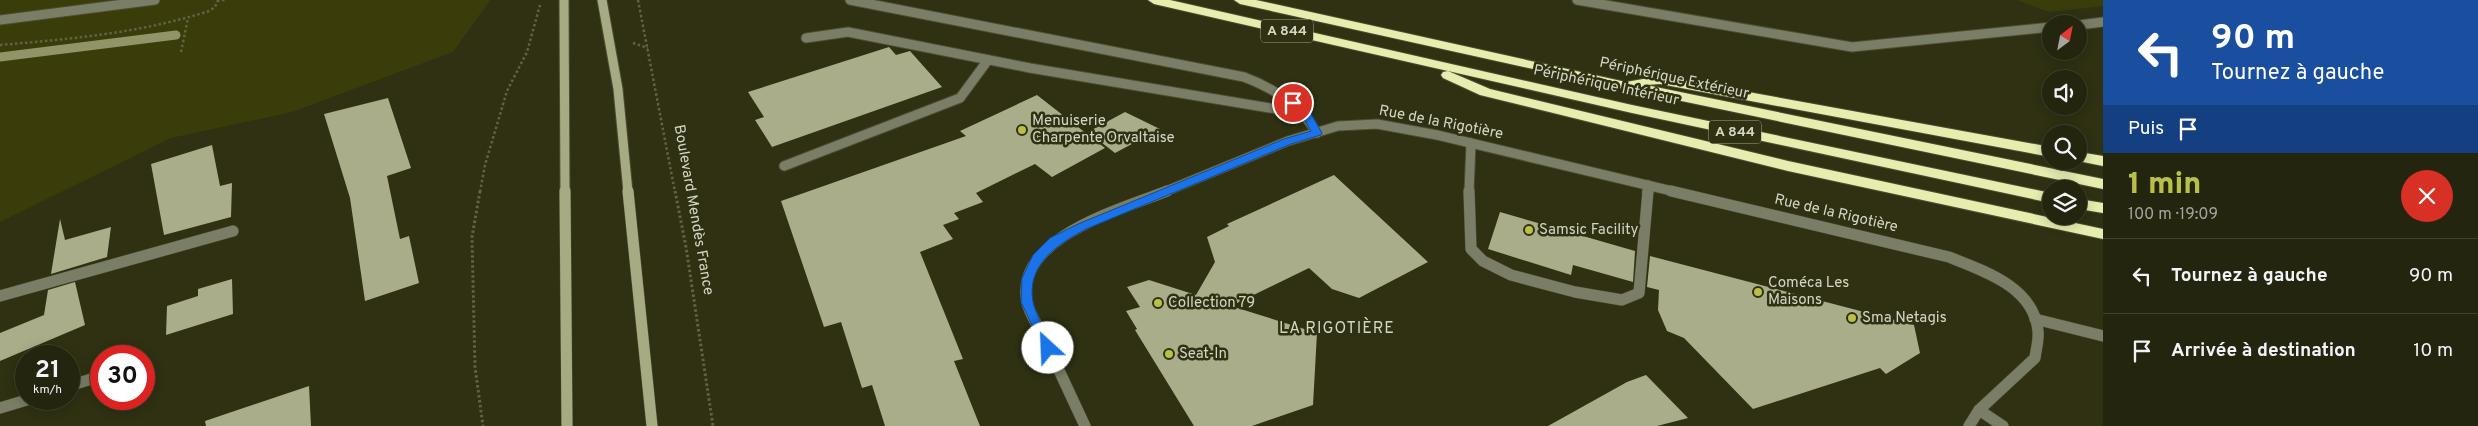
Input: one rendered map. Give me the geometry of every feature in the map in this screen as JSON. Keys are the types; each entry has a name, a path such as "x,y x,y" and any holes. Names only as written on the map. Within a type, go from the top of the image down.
{"highway":[{"name":"Périphérique Intérieur","path":"1154,0 1419,62 1774,140 2042,196"},
{"name":"Périphérique Extérieur","path":"1240,0 1619,84 2103,184"},
{"path":"1419,62 1485,92 1788,166 2103,234"},
{"path":"1619,84 1660,80 2042,150"},
{"path":"2087,158 2103,161"},
{"path":"2087,205 2103,208"}],"main road":[{"path":"564,0 567,426"},
{"path":"602,0 618,89 652,426"}],"street":[{"path":"0,20 155,0"},
{"path":"850,0 1244,77 1279,92 1306,114 1317,133"},
{"path":"1577,0 1852,47 2042,28"},
{"path":"2088,24 2103,22"},
{"path":"806,38 848,32 988,60 1306,114"},
{"path":"784,166 960,98 988,60"},
{"name":"Rue de la Rigotière","path":"1085,426 1027,302 1028,278 1037,258 1055,241 1082,226 1288,141 1338,126 1378,124 1472,143 1949,257 2004,280 2031,306 2035,319"},
{"path":"1472,143 1469,184 1471,249 1483,261 1511,275 1575,292 1622,300 1638,293 1648,185"},
{"path":"0,296 234,231"},
{"path":"1969,426 1979,410 2035,358 2038,330 2035,319 2103,336"},
{"path":"0,408 15,404"},
{"path":"1979,410 2003,426"}],"path":[{"path":"0,46 141,30 208,11 215,6 218,0 225,0"},
{"path":"483,426 475,367 472,237 485,165 507,92 527,52 542,0"},
{"name":"Boulevard Mendès France","path":"638,0 686,247 713,426"},
{"path":"181,52 185,41 188,18"},
{"path":"631,42 649,49"}],"shaded area":[{"path":"0,0 490,0 453,52 292,112 171,138 0,222"},
{"path":"2016,0 2103,0 2103,6 2049,12"}],"building":[{"path":"889,47 896,55 910,51 942,87 772,147 755,120 764,117 748,92"},
{"path":"1037,95 1105,148 1052,177 1035,164 976,193 983,202 954,213 959,219 943,225 953,239 920,252 963,359 954,361 980,426 885,426 872,385 862,388 841,322 824,327 781,201 966,136 960,131"},
{"path":"388,98 411,168 387,176 400,239 409,236 419,283 365,301 350,198 324,114"},
{"path":"1125,112 1160,129 1115,153 1088,132"},
{"path":"212,145 220,186 232,183 231,217 164,235 151,164"},
{"path":"1334,175 1428,262 1359,298 1332,289 1309,268 1231,306 1317,333 1313,405 1252,426 1194,426 1135,330 1137,329 1126,311 1140,307 1127,287 1149,280 1196,295 1215,262 1207,237 1229,226 1227,224"},
{"name":"Samsic Facility","path":"1500,212 1635,251 1633,282 1573,265 1571,275 1488,249"},
{"path":"60,219 65,240 111,227 107,257 51,274"},
{"path":"1650,256 1914,325 1920,353 1886,374 1880,368 1753,409 1684,338 1667,331 1658,310 1659,290 1647,287"},
{"path":"232,279 233,314 166,335 167,306 198,296 198,289"},
{"path":"75,282 85,325 38,345 15,345 15,355 0,361 0,333 44,315 48,290"},
{"path":"1646,375 1688,418 1657,426 1548,426 1627,382"},
{"path":"309,386 311,426 206,426 205,421"}],"waterway":[{"path":"0,57 176,35"}],"place":[{"name":"Menuiserie Charpente Orvaltaise","path":"1022,130"},
{"name":"Samsic Facility","path":"1529,230"},
{"name":"Coméca Les Maisons","path":"1758,292"},
{"name":"Collection 79","path":"1158,303"},
{"name":"Sma Netagis","path":"1852,318"},
{"name":"Seat-In","path":"1169,354"}],"district":[{"name":"LA RIGOTIÈRE","path":"1337,329"}],"route":[{"path":"1048,348 1027,302 1028,278 1037,258 1055,241 1082,226 1288,141 1317,133 1306,114 1293,103"}]}
